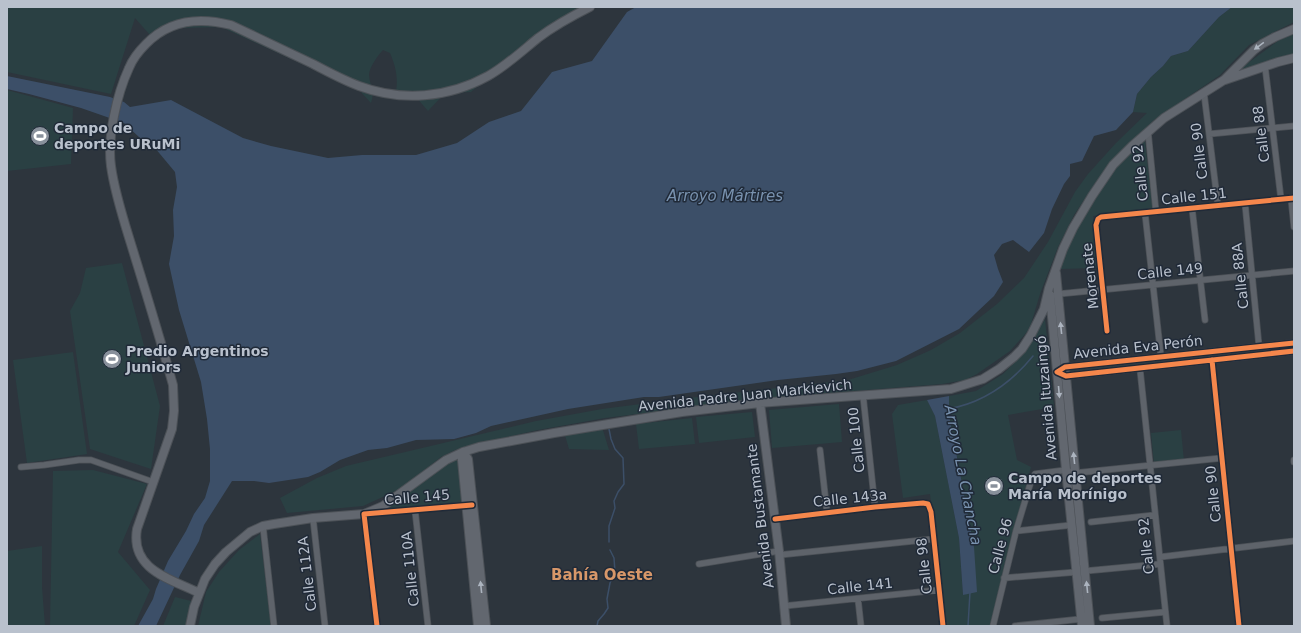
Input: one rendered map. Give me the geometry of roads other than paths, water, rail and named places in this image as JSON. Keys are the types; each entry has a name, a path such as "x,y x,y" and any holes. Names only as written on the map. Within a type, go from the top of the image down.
{"main road":[{"path":"199,593 155,572 144,560 137,545 137,529 172,429 174,411 171,377 129,236 111,165 110,144 113,120 120,93 129,68 138,53 151,39 164,30 191,21 202,20 216,22 231,25 359,86 376,92 395,96 416,97 445,93 468,87 489,76 540,37 568,18 590,7"},
{"name":"Avenida Padre Juan Markievich","path":"190,626 194,607 205,579 215,564 226,552 250,532 263,526 313,518 364,514 383,506 446,460 463,452 479,447 622,421 682,412 760,403 950,390 984,379 999,370 1022,349 1038,323 1044,309 1049,288 1063,249 1073,228 1092,196 1113,165 1148,131 1164,118 1224,80 1258,47 1275,37 1294,29"},
{"name":"Avenida Padre Juan Markievich","path":"1224,80 1294,58"},
{"name":"Avenida Ituzaingó","path":"1056,271 1075,473 1081,572 1082,623"},
{"name":"Avenida Ituzaingó","path":"1049,288 1072,525 1090,626"},
{"name":"Avenida Bustamante","path":"760,403 779,553 786,626"},
{"path":"463,452 462,460 486,626"},
{"path":"469,505 478,626"}],"street":[{"name":"Calle 88","path":"1265,66 1281,199"},
{"name":"Calle 90","path":"1204,93 1218,206"},
{"path":"1209,134 1294,126"},
{"name":"Calle 92","path":"1148,131 1156,212"},
{"path":"1293,198 1294,227"},
{"name":"Calle 151","path":"1098,219 1101,217 1293,198"},
{"name":"Calle 88A","path":"1245,203 1259,346"},
{"path":"1192,208 1205,320"},
{"name":"Calle 92","path":"1145,213 1160,357"},
{"name":"Morenate","path":"1098,219 1096,225 1107,332"},
{"name":"Calle 149","path":"1058,294 1294,271"},
{"path":"1050,300 1054,295 1058,294"},
{"name":"Avenida Eva Perón","path":"1294,343 1065,367 1058,372 1066,376 1294,351"},
{"name":"Calle 90","path":"1212,360 1239,626"},
{"name":"Calle 92","path":"1140,369 1167,626"},
{"name":"Calle 100","path":"863,395 875,507"},
{"path":"820,450 827,512"},
{"path":"1066,470 1075,473 1222,458"},
{"path":"21,467 91,460 153,482"},
{"name":"Calle 96","path":"992,626 1016,531 1032,478 1035,474 1066,470"},
{"name":"Calle 143a","path":"775,519 875,507 923,503 928,504"},
{"name":"Calle 98","path":"928,504 934,539 943,626"},
{"name":"Calle 145","path":"364,514 469,505"},
{"name":"Calle 110A","path":"415,510 428,626"},
{"path":"364,514 377,626"},
{"path":"1091,522 1155,515"},
{"name":"Calle 112A","path":"313,518 325,626"},
{"path":"1016,531 1072,525"},
{"path":"263,526 274,626"},
{"path":"700,564 779,553 934,539"},
{"path":"1160,557 1294,541"},
{"path":"1004,578 1160,564"},
{"name":"Calle 141","path":"784,606 939,590"},
{"path":"858,598 861,626"},
{"path":"1102,618 1166,612"},
{"path":"1015,626 1082,623"}],"water":[{"name":"Arroyo Mártires","path":"636,7 1232,7 1219,17 1188,51 1171,56 1151,77 1137,94 1133,112 1116,130 1094,136 1082,161 1070,164 1070,176 1064,184 1052,209 1044,233 1029,252 1013,240 1002,244 994,255 1003,282 994,296 959,329 896,361 857,371 778,380 659,397 644,397 568,409 491,426 476,433 454,439 416,440 387,448 368,450 340,460 320,472 308,477 269,483 232,481 204,525 199,541 180,575 156,626 138,626 153,599 168,561 186,531 194,514 205,498 210,481 210,449 201,382 179,310 169,264 174,236 173,210 177,187 175,172 155,148 140,138 124,123 81,108 7,89 7,76 110,97 124,102 130,107 171,100 243,138 271,146 328,158 362,155 416,155 457,143 489,122 521,111 552,72 592,61 627,12"},
{"path":"949,396 949,415 974,547 977,592 963,595 959,538 935,416 927,400"}],"waterway":[{"path":"948,409 961,406 984,397 1015,375 1033,356"},
{"path":"609,429 615,449 623,458 624,484 614,501 615,508 609,526 609,542"},
{"path":"597,626 598,621 608,608 607,599 610,583 615,572 614,558 610,550"},
{"name":"Arroyo La Chancha","path":"968,626 970,592"}],"place":[{"name":"Campo de deportes URuMi","path":"40,136"},
{"name":"Predio Argentinos Juniors","path":"112,359"},
{"name":"Campo de deportes María Morínigo","path":"994,486"}],"district":[{"name":"Bahía Oeste","path":"602,575"}]}
